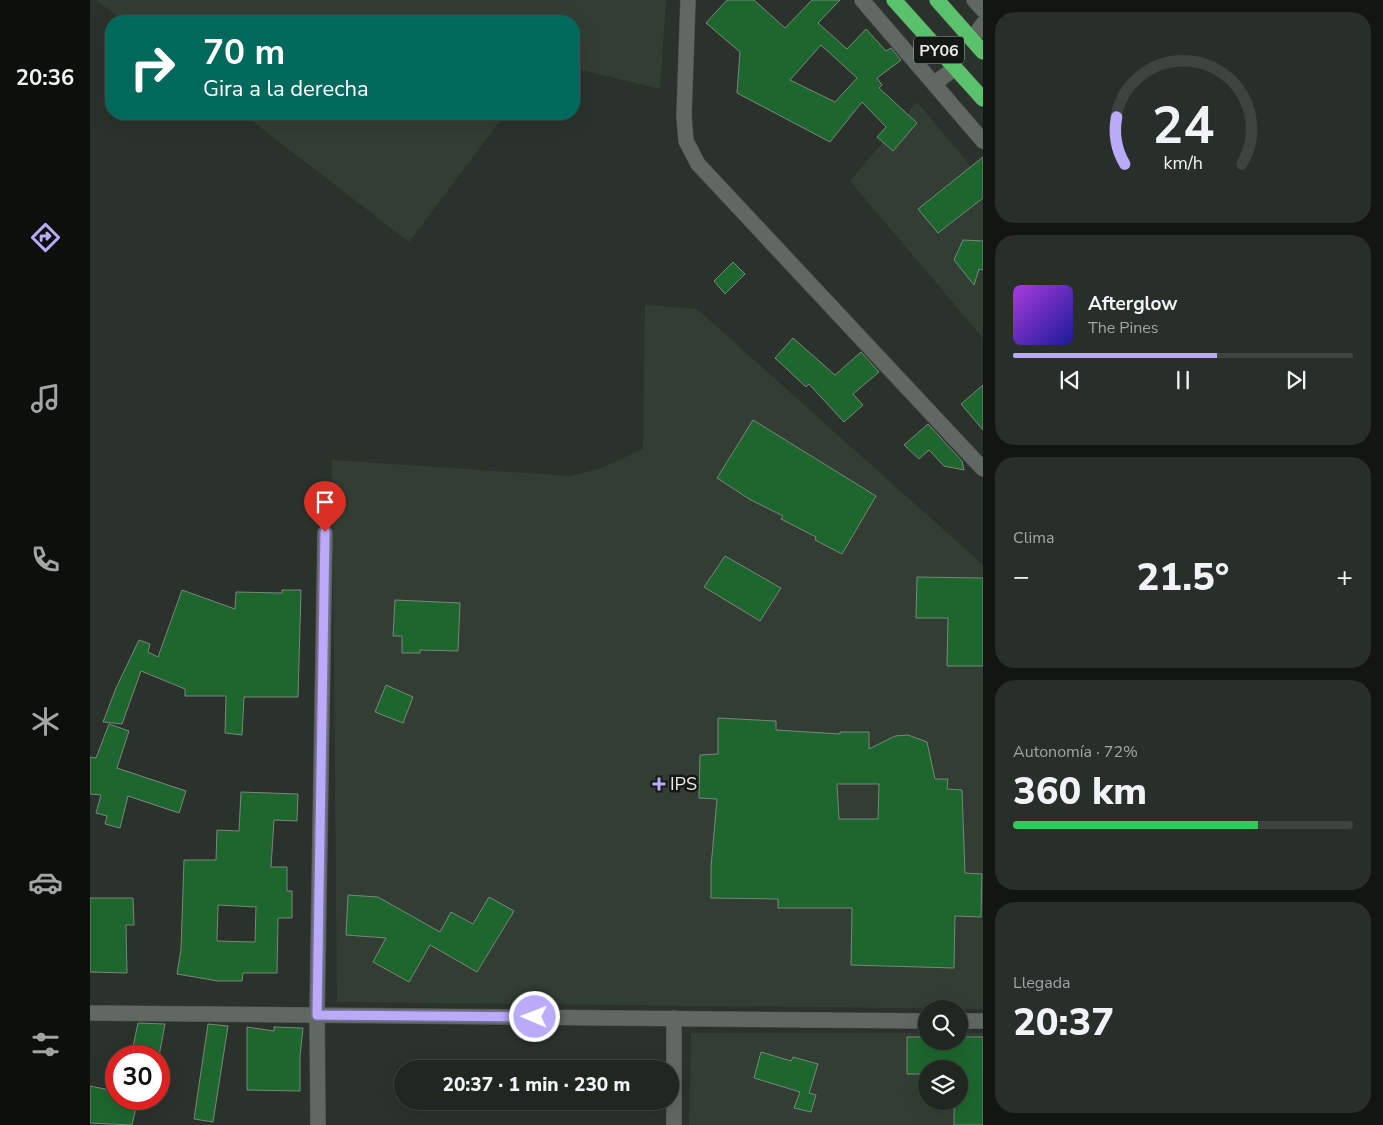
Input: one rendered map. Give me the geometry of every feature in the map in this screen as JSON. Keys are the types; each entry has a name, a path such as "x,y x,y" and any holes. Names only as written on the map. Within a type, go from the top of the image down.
{"highway":[{"name":"PY06","path":"894,0 983,99"},
{"name":"PY06","path":"937,0 983,52"}],"street":[{"path":"688,0 684,116 686,141 698,164 983,469"},
{"path":"862,0 983,141"},
{"path":"974,0 983,10"},
{"path":"972,39 983,24"},
{"path":"935,83 955,68"},
{"path":"318,1125 317,1015 325,532"},
{"path":"90,1013 918,1021"},
{"path":"674,1018 674,1125"},
{"path":"968,1021 983,1022"}],"shaded area":[{"path":"96,0 666,0 660,89 580,69 580,15 116,15"},
{"path":"917,102 983,181 983,338 850,181"},
{"path":"251,120 500,120 409,242"},
{"name":"IPS","path":"645,305 697,309 983,565 983,1009 968,1009 968,1000 918,1000 918,1008 337,1002 332,460 570,476 599,469 643,449"},
{"path":"691,1033 918,1033 918,1050 968,1050 968,1033 983,1033 983,1125 689,1125"}],"building":[{"path":"727,0 754,0 785,28 812,0 840,0 818,23 847,49 866,29 886,51 891,48 901,60 877,78 882,85 879,88 917,123 893,151 877,137 886,127 862,102 830,142 737,93 740,52 706,23","holes":["821,45 857,78 835,102 790,80"]},
{"path":"983,157 983,198 938,233 918,209"},
{"path":"963,240 983,241 983,270 979,269 974,285 954,260"},
{"path":"733,262 745,274 725,294 714,281"},
{"path":"793,338 835,375 861,352 879,372 853,394 863,405 844,422 809,384 806,387 775,358"},
{"path":"983,385 983,430 961,404"},
{"path":"753,420 876,496 842,554 815,540 816,537 781,519 783,516 749,499 717,478"},
{"path":"928,424 962,461 964,470 944,466 929,450 919,459 904,445"},
{"path":"725,556 781,588 760,621 704,587"},
{"path":"917,577 983,578 983,666 947,666 948,618 916,618"},
{"path":"182,590 235,609 236,592 282,593 282,590 301,590 298,697 244,697 242,735 225,733 226,696 185,696 185,689 141,671 122,724 103,722 116,688 139,640 150,644 148,652 158,657"},
{"path":"395,600 460,603 458,651 420,650 420,653 402,653 402,636 393,636"},
{"path":"386,685 413,697 403,723 375,712"},
{"path":"718,718 776,721 776,730 840,734 840,732 869,732 869,749 895,736 908,735 927,742 935,779 948,779 947,789 962,790 965,873 982,874 981,917 955,916 954,968 851,965 852,908 778,908 778,899 711,898 711,867 717,799 699,798 700,755 718,754","holes":["837,784 879,784 878,819 839,819"]},
{"path":"109,724 129,731 117,768 186,791 179,813 128,796 120,828 105,824 107,816 96,813 101,795 90,794 90,757 96,758"},
{"path":"241,792 298,794 297,821 274,820 271,867 287,867 287,891 292,891 292,918 278,918 277,973 243,973 242,981 218,981 177,974 181,949 184,860 216,860 217,830 239,831","holes":["218,905 256,907 255,942 217,941"]},
{"path":"348,895 378,897 440,932 451,912 473,924 489,897 514,911 477,972 430,945 409,982 373,962 386,938 346,935"},
{"path":"90,898 133,898 134,925 126,925 127,973 90,972"},
{"path":"138,1023 165,1024 161,1045 133,1045"},
{"path":"208,1024 228,1026 213,1122 194,1119"},
{"path":"247,1027 274,1031 274,1027 303,1028 300,1056 300,1091 247,1090"},
{"path":"907,1037 918,1037 918,1050 968,1050 968,1037 983,1037 983,1125 954,1125 954,1110 968,1110 968,1060 918,1060 918,1074 907,1074"},
{"path":"761,1052 791,1061 793,1057 818,1064 809,1093 816,1095 811,1112 794,1108 800,1092 754,1078"},
{"path":"90,1086 105,1089 105,1110 135,1110 132,1125 90,1123"}],"place":[{"name":"IPS","path":"659,784"}],"route":[{"path":"325,532 317,1015 535,1017"}]}
